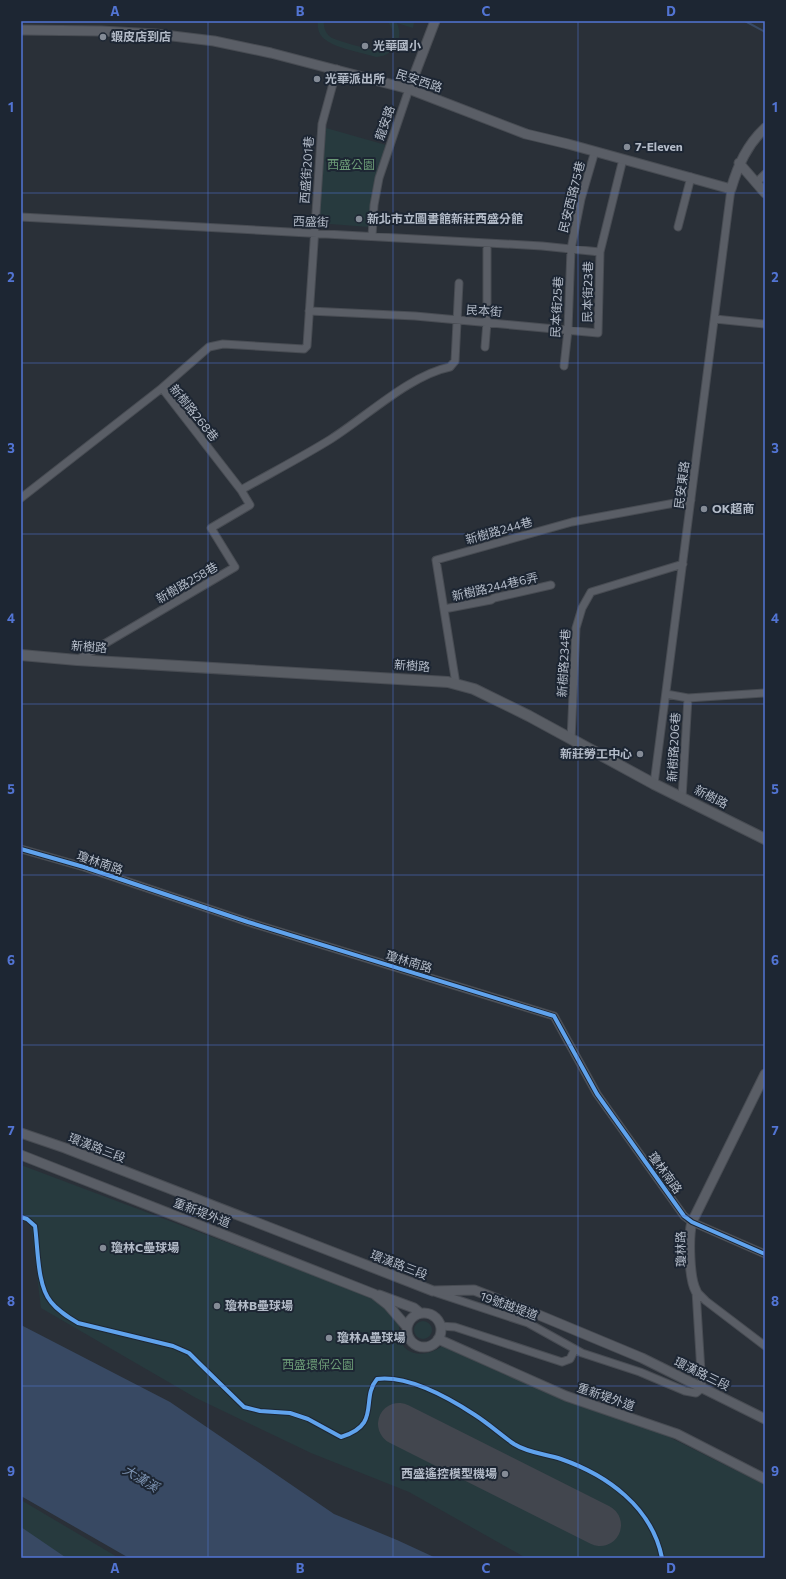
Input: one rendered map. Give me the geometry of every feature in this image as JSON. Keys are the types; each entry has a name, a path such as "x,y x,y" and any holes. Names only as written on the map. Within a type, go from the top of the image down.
{"main road":[{"name":"新樹路","path":"21,655 77,660 448,682 474,689 529,716 654,784 765,839"}],"street":[{"name":"龍安路","path":"372,236 374,205 379,178 409,89 435,21"},
{"name":"民安西路","path":"21,30 101,30 156,34 214,41 338,69 409,89 526,134 624,159 731,189"},
{"name":"西盛街201巷","path":"162,388 209,347 223,344 304,349 307,346 313,234 322,124 338,69"},
{"path":"731,189 739,163 759,134 765,128"},
{"name":"民安西路75巷","path":"571,249 581,199 594,151"},
{"path":"600,252 624,159"},
{"path":"739,163 765,193"},
{"path":"756,183 765,174"},
{"path":"678,227 691,177"},
{"name":"民安東路","path":"654,784 731,189"},
{"name":"西盛街","path":"21,216 487,243 600,252"},
{"path":"485,347 487,322 487,243"},
{"name":"民本街25巷","path":"564,366 568,330 571,249"},
{"name":"民本街23巷","path":"598,333 600,252"},
{"path":"241,490 331,439 408,386 441,369 450,367 455,361 459,283"},
{"name":"民本街","path":"309,311 487,322 598,333"},
{"path":"715,319 765,324"},
{"name":"新樹路268巷","path":"21,498 162,388 241,490"},
{"name":"新樹路258巷","path":"77,660 235,567 211,528 250,504 241,490"},
{"name":"新樹路244巷","path":"456,684 436,560 572,522 691,500"},
{"name":"新樹路234巷","path":"571,740 576,628 582,608 591,592 683,564"},
{"name":"新樹路244巷6弄","path":"444,609 551,586"},
{"name":"新樹路206巷","path":"666,694 688,698 765,693"},
{"name":"新樹路206巷","path":"682,798 688,698"},
{"path":"21,841 22,850"},
{"name":"瓊林南路","path":"22,850 84,867 363,958 554,1016 597,1094 684,1216 692,1222"},
{"name":"瓊林路","path":"696,1291 692,1280 690,1232 692,1222 765,1074"},
{"name":"環漢路三段","path":"21,1133 64,1148 433,1291 474,1290 534,1312 642,1358 765,1419"},
{"name":"重新堤外道","path":"21,1155 374,1294 383,1295 414,1308 420,1313 433,1316 440,1326"},
{"path":"692,1222 765,1254"},
{"name":"19號越堤道","path":"433,1291 528,1323 574,1349 640,1372 685,1391 696,1393 702,1388"},
{"path":"696,1291 706,1301 765,1346"},
{"path":"696,1291 702,1388"},
{"name":"重新堤外道","path":"374,1294 388,1305 407,1327 410,1340 415,1344 428,1346 434,1344 438,1339 566,1396 677,1434 765,1479"},
{"path":"407,1327 410,1321 420,1313"},
{"path":"438,1339 440,1326 455,1327 562,1362 570,1359 574,1349"}],"green space":[{"path":"318,21 324,21 325,31 332,38 376,51 386,48 390,45 392,40 392,31 387,21 407,21 414,23 413,28 397,23 399,35 396,46 388,54 376,57 330,43 320,34 318,29"},
{"name":"西盛公園","path":"326,128 386,145 374,183 369,227 317,223"},
{"name":"西盛環保公園","path":"21,1165 379,1300 398,1322 399,1337 402,1344 411,1352 424,1354 436,1350 442,1346 585,1408 611,1408 765,1485 765,1558 526,1558 409,1492 311,1453 196,1398 41,1308 30,1218 21,1214"},
{"path":"423,1321 429,1324 432,1330 429,1336 423,1339 417,1336 414,1330 417,1324"},
{"path":"21,1500 119,1558 21,1558"}],"water":[{"name":"大漢溪","path":"21,1325 170,1402 334,1514 436,1558 129,1558 21,1496"},
{"path":"21,1527 65,1557 67,1558 21,1558"}],"waterway":[{"path":"745,21 765,32"}],"runway":[{"path":"399,1424 600,1525"}],"cycle path":[{"path":"21,849 84,867 248,922 554,1016 597,1094 684,1216 692,1222 765,1254"},
{"path":"21,1217 27,1219 35,1226 39,1266 46,1295 57,1308 78,1323 173,1346 189,1353 244,1407 260,1411 290,1413 308,1419 341,1437 354,1432 362,1426 366,1419 372,1387 377,1379 402,1381 428,1389 465,1408 519,1447 561,1459 595,1474 611,1484 638,1508 657,1540 662,1558"}],"place":[{"name":"蝦皮店到店","path":"103,37"},
{"name":"光華國小","path":"365,46"},
{"name":"光華派出所","path":"317,79"},
{"name":"7-Eleven","path":"627,147"},
{"name":"新北市立圖書館新莊西盛分館","path":"359,219"},
{"name":"OK超商","path":"704,509"},
{"name":"新莊勞工中心","path":"640,754"},
{"name":"瓊林C壘球場","path":"103,1248"},
{"name":"瓊林B壘球場","path":"217,1306"},
{"name":"瓊林A壘球場","path":"329,1338"},
{"name":"西盛遙控模型機場","path":"505,1474"}]}
